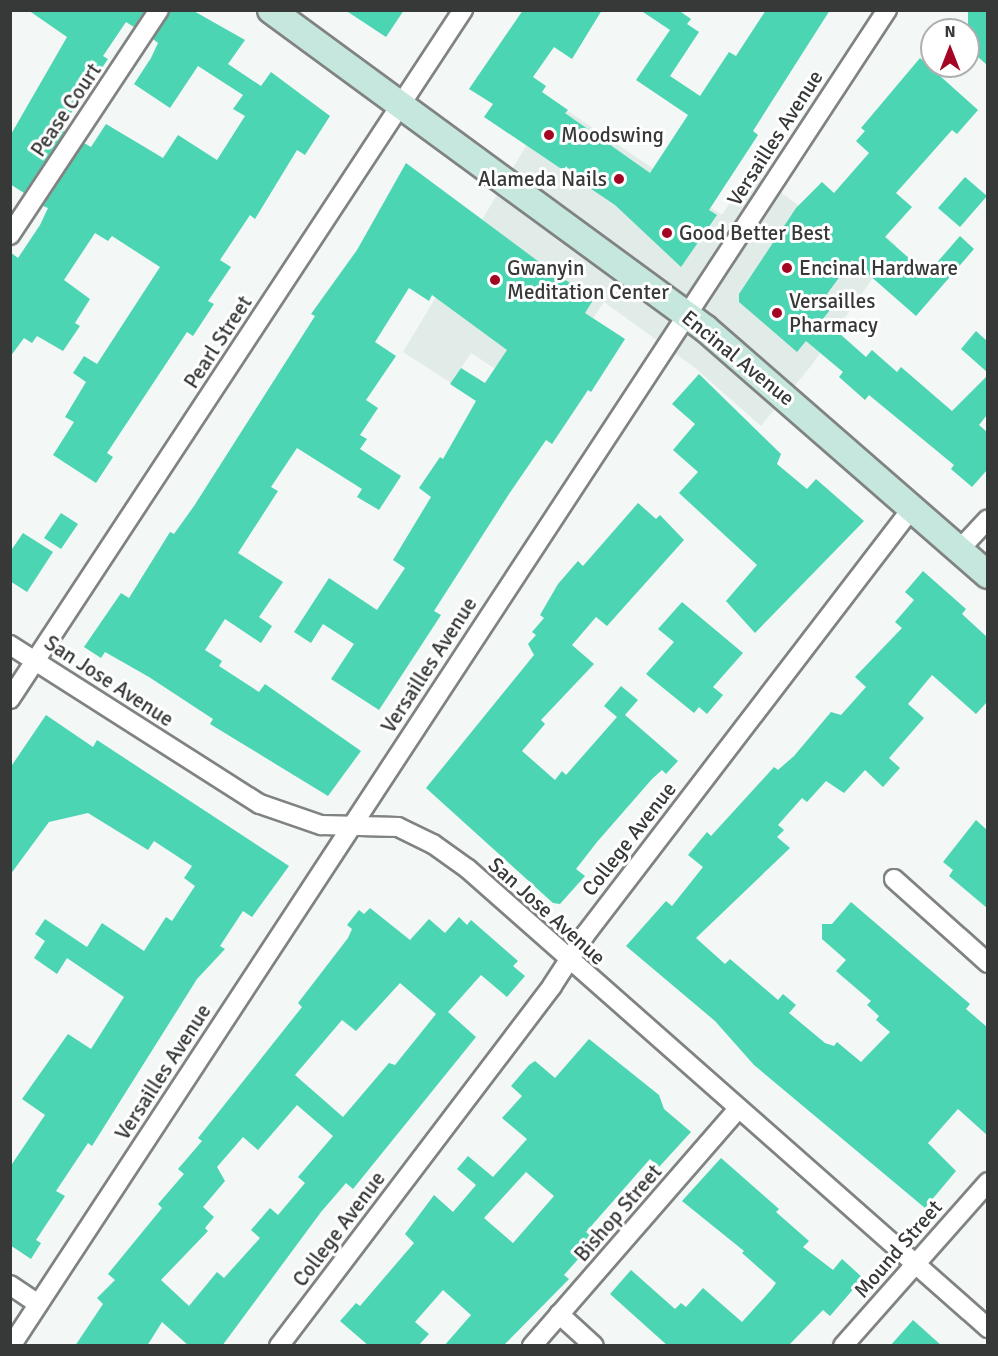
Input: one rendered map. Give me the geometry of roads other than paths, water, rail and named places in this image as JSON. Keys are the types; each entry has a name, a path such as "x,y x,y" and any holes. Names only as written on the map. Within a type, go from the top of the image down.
{"main road":[{"name":"Encinal Avenue","path":"271,10 686,314 987,575"}],"street":[{"name":"Pease Court","path":"10,235 159,10"},
{"name":"Pearl Street","path":"10,699 463,10"},
{"name":"Versailles Avenue","path":"11,1346 887,10"},
{"name":"College Avenue","path":"279,1346 912,508"},
{"path":"959,550 987,519"},
{"name":"San Jose Avenue","path":"10,645 260,804 294,819 398,827 433,844 468,869 568,961 987,1328"},
{"path":"894,879 987,963"},
{"name":"Bishop Street","path":"532,1346 737,1110"},
{"name":"Mound Street","path":"843,1346 987,1182"},
{"path":"10,1286 38,1304"},
{"path":"559,1314 594,1346"}],"place":[{"name":"Moodswing","path":"549,135"},
{"name":"Alameda Nails","path":"619,179"},
{"name":"Good Better Best","path":"667,233"},
{"name":"Encinal Hardware","path":"787,268"},
{"name":"Gwanyin Meditation Center","path":"495,280"},
{"name":"Versailles Pharmacy","path":"777,313"}]}
